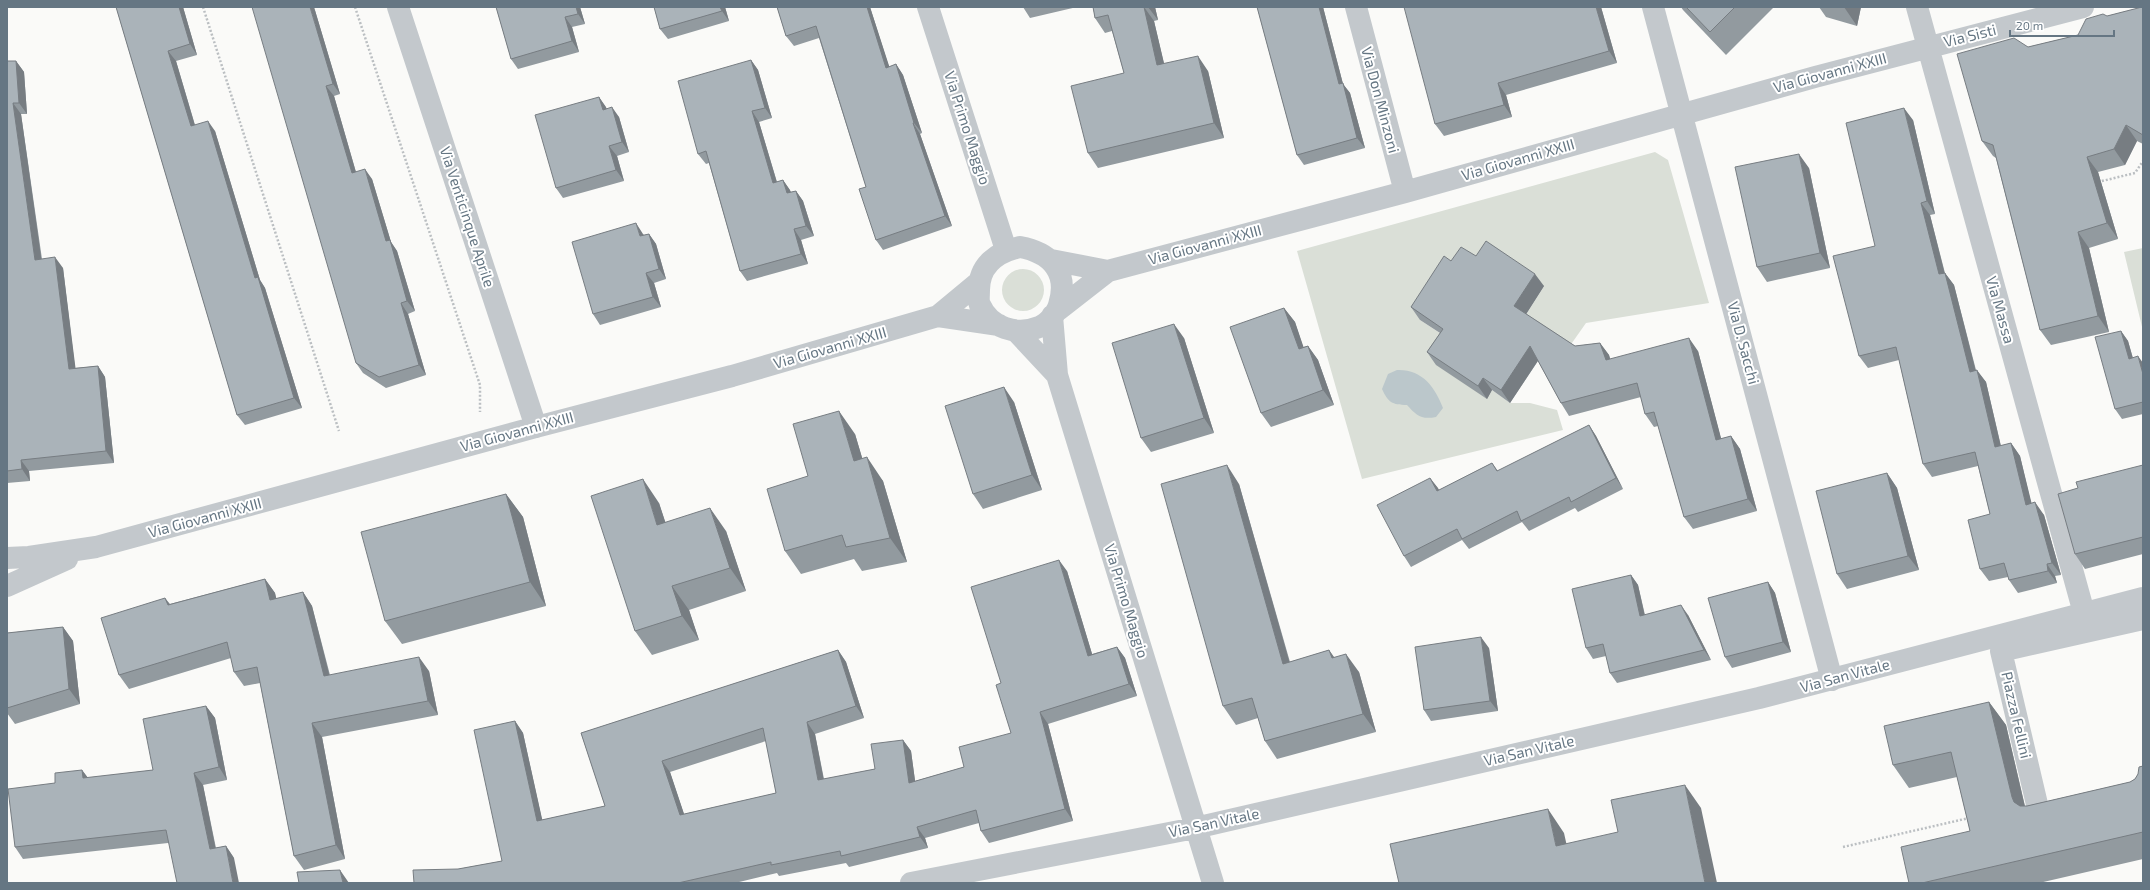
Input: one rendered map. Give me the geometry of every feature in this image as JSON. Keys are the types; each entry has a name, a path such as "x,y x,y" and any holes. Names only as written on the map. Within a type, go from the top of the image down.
{"street":[{"name":"Via Venticinque Aprile","path":"398,7 536,427"},
{"name":"Via Primo Maggio","path":"928,7 1006,250 993,258 982,272 979,282 979,305 992,320 1008,328 1057,375"},
{"name":"Via Don Minzoni","path":"1356,7 1405,192"},
{"name":"Via D. Sacchi","path":"1654,7 1832,680"},
{"name":"Via Massa","path":"1917,7 2084,613"},
{"name":"Via Sisti","path":"1927,47 2083,7"},
{"name":"Via Giovanni XXIII","path":"1055,313 1108,271 1405,192 1927,47"},
{"path":"1006,250 1020,247 1035,250 1051,260"},
{"name":"Via Giovanni XXIII","path":"1051,260 1108,271"},
{"name":"Via Primo Maggio","path":"1051,260 1062,280 1062,294 1055,313 1057,375 1212,883"},
{"name":"Via Giovanni XXIII","path":"7,558 29,557 96,547 536,427 732,376 938,316 979,282"},
{"path":"1008,328 1031,330 1044,324 1055,313"},
{"name":"Via Giovanni XXIII","path":"938,316 1008,328"},
{"name":"Via Giovanni XXIII","path":"7,586 96,547"},
{"name":"Via San Vitale","path":"911,883 1195,828 1832,680 2143,598"},
{"name":"Piazza Fellini","path":"2078,808 2040,816 2001,651 2143,619"}],"path":[{"path":"203,7 339,432"},
{"path":"355,7 480,385 480,416 486,441"},
{"path":"2094,182 2135,173 2143,161"},
{"path":"1843,847 1974,816"}],"shaded area":[{"path":"1655,152 1668,160 1709,303 1586,323 1567,350 1523,319 1544,286 1420,320 1452,341 1487,398 1492,390 1510,403 1530,403 1557,410 1563,430 1362,479 1297,251"},
{"path":"2143,248 2143,331 2124,252"},
{"path":"1019,269 1027,269 1035,272 1041,278 1044,290 1041,302 1035,308 1027,311 1019,311 1011,308 1005,302 1002,294 1002,286 1005,278 1011,272"},
{"path":"1397,370 1406,370 1414,373 1432,386 1443,408 1436,417 1426,418 1419,416 1407,405 1391,402 1386,397 1382,389 1388,374"}],"building":[{"path":"116,7 179,7 190,44 168,51 191,126 208,121 255,278 258,277 294,398 237,415"},
{"path":"252,7 310,7 333,84 326,86 352,173 365,169 386,241 390,240 407,301 401,303 419,365 379,377 356,363"},
{"path":"496,7 576,7 578,14 565,17 572,41 511,59"},
{"path":"654,7 720,7 722,11 660,29"},
{"path":"777,7 867,7 886,68 896,64 913,123 945,216 876,240 859,189 866,187 816,26 786,36"},
{"path":"1093,7 1144,7 1157,65 1198,56 1214,123 1088,153 1071,86 1124,73 1108,15 1095,18"},
{"path":"1257,7 1319,7 1339,84 1343,83 1357,138 1297,155"},
{"path":"1404,7 1596,7 1609,51 1498,83 1504,105 1435,124"},
{"path":"1686,7 1735,7 1710,32"},
{"path":"2143,7 2143,135 2126,125 2114,149 2087,157 2107,223 2078,232 2098,316 2040,330 1993,145 1982,141 1957,54 2014,38 2028,47 2078,35 2086,19 2103,14 2107,16"},
{"path":"751,60 765,108 752,111 773,183 783,180 787,193 796,191 806,226 794,229 801,254 740,271 706,151 698,154 678,81"},
{"path":"7,61 16,61 19,103 13,103 35,260 55,257 69,369 98,366 106,451 21,460 22,469 7,471"},
{"path":"599,97 603,110 612,107 622,142 609,146 616,170 556,188 535,115"},
{"path":"1904,108 1927,201 1921,203 1939,274 1945,273 1970,372 1977,370 1995,447 2011,443 2026,505 2035,502 2052,563 2047,564 2048,571 2009,580 2004,563 1980,569 1968,520 1990,514 1975,452 1923,464 1896,347 1859,356 1833,256 1875,246 1846,123"},
{"path":"1799,154 1820,253 1757,267 1735,167"},
{"path":"636,223 640,236 649,234 659,269 646,273 653,297 593,314 572,242"},
{"path":"1486,241 1535,274 1514,306 1575,346 1600,343 1606,360 1689,338 1716,440 1731,436 1748,499 1684,517 1654,412 1645,414 1637,383 1561,403 1530,346 1501,390 1483,378 1478,386 1427,352 1443,329 1411,307 1444,256 1451,261 1461,247 1476,256"},
{"path":"1284,308 1299,349 1308,346 1323,390 1261,413 1230,327"},
{"path":"1174,324 1204,418 1141,438 1112,343"},
{"path":"2121,331 2129,359 2138,356 2143,374 2143,402 2115,409 2095,337"},
{"path":"1004,387 1032,475 973,494 945,406"},
{"path":"839,411 854,461 867,457 890,538 846,547 842,535 785,551 767,489 808,476 793,424"},
{"path":"1589,425 1616,478 1571,502 1569,497 1521,521 1517,511 1462,539 1457,529 1404,556 1377,505 1430,478 1437,491 1492,463 1497,471"},
{"path":"1227,465 1283,664 1329,650 1332,658 1346,654 1363,714 1265,741 1252,698 1223,706 1161,484"},
{"path":"2143,465 2143,537 2075,554 2058,494 2078,488 2076,482"},
{"path":"1887,473 1908,556 1837,574 1816,491"},
{"path":"643,479 657,525 710,508 730,568 672,586 682,616 635,631 591,496"},
{"path":"506,494 530,582 385,621 361,532"},
{"path":"1059,560 1088,656 1117,647 1129,684 1040,712 1065,809 981,831 976,810 917,827 920,837 841,856 840,851 771,865 771,862 678,883 414,883 413,870 458,869 502,861 474,730 515,721 537,821 605,806 581,733 838,650 856,706 807,722 818,780 875,769 871,744 903,740 909,783 964,767 959,747 1011,733 996,685 1001,683 971,587","holes":["763,728 776,793 680,815 662,761"]},
{"path":"1631,575 1640,616 1681,605 1704,650 1610,673 1603,644 1586,648 1572,589"},
{"path":"265,579 270,600 303,592 324,676 419,657 428,701 312,723 336,845 294,856 257,667 234,672 227,642 119,675 101,618 165,598 168,605"},
{"path":"1768,582 1783,642 1725,657 1708,598"},
{"path":"63,627 69,689 7,708 7,633"},
{"path":"1481,637 1490,701 1424,710 1415,647"},
{"path":"1989,702 2014,802 2020,806 2027,806 2130,782 2135,779 2138,774 2139,767 2143,766 2143,832 1922,883 1909,883 1901,847 1970,831 1951,752 1893,765 1884,726"},
{"path":"206,706 219,767 194,773 210,849 226,846 233,883 177,883 166,830 15,847 8,789 55,783 55,773 82,770 83,778 153,770 143,719"},
{"path":"1685,785 1705,883 1399,883 1390,844 1548,809 1556,846 1618,832 1611,800"},
{"path":"340,870 343,883 299,883 297,872"}]}
